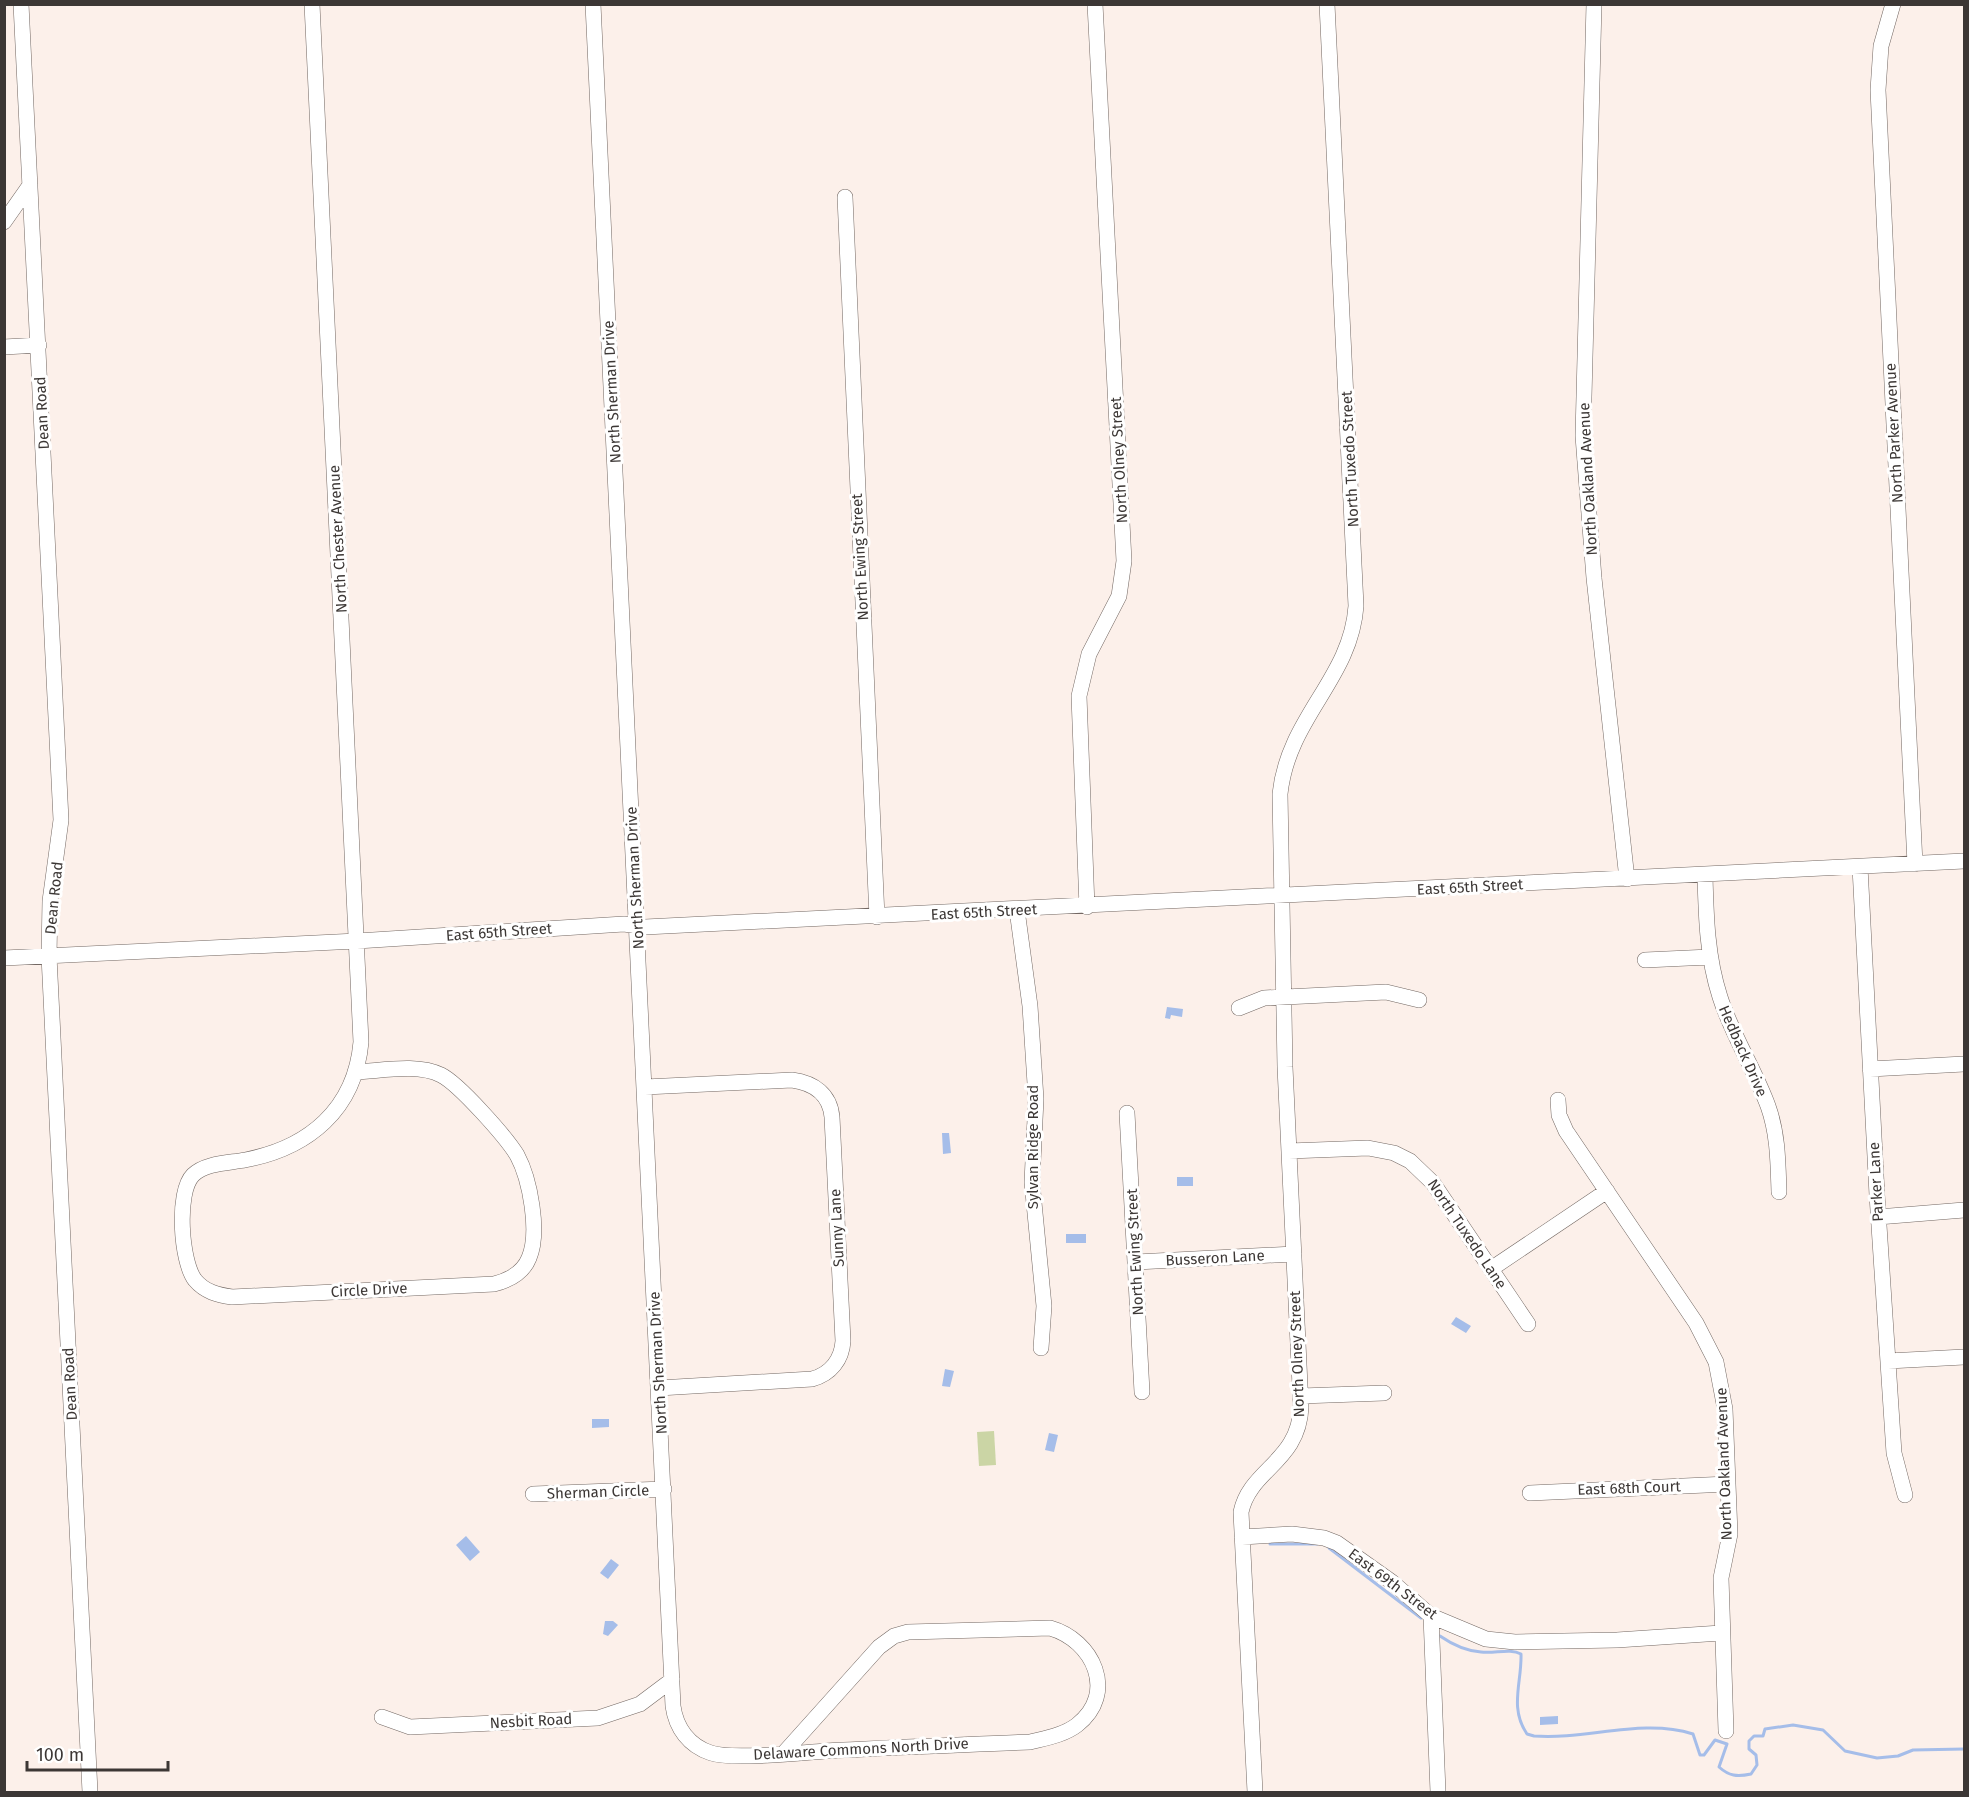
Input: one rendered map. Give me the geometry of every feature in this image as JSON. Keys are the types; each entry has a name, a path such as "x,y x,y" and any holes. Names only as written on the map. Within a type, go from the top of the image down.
{"street":[{"name":"Dean Road","path":"21,4 61,820 50,901 49,956 90,1792"},
{"name":"North Chester Avenue","path":"215,1294 197,1282 187,1263 182,1197 188,1181 205,1168 272,1154 307,1137 338,1107 355,1072 361,1042 312,4"},
{"name":"North Sherman Drive","path":"593,4 672,1680 676,1719 682,1731 694,1744"},
{"name":"North Olney Street","path":"1087,907 1079,696 1089,654 1113,613 1119,596 1124,561 1095,4"},
{"name":"North Tuxedo Street","path":"1284,896 1280,800 1284,768 1298,731 1345,653 1354,628 1356,606 1328,4"},
{"name":"North Oakland Avenue","path":"1594,4 1583,436 1594,578 1627,879"},
{"name":"North Parker Avenue","path":"1893,4 1881,46 1878,86 1915,864"},
{"path":"4,222 30,185"},
{"name":"North Ewing Street","path":"845,197 877,917"},
{"path":"4,347 39,345"},
{"name":"East 65th Street","path":"4,958 357,941 624,924 637,926 877,917 1965,861"},
{"name":"Parker Lane","path":"1860,867 1878,1217 1894,1453 1905,1495"},
{"name":"Hedback Drive","path":"1705,875 1710,957 1726,1017 1761,1088 1771,1117 1777,1147 1779,1192"},
{"name":"North Olney Street","path":"1255,1792 1241,1515 1244,1501 1251,1489 1291,1445 1299,1425 1301,1396 1289,1151 1284,896"},
{"name":"Sylvan Ridge Road","path":"1017,910 1030,1006 1036,1103 1032,1182 1044,1306 1041,1348"},
{"path":"1644,960 1710,957"},
{"path":"1239,1008 1260,999 1386,992 1419,1000"},
{"path":"1870,1069 1965,1064"},
{"name":"Circle Drive","path":"215,1294 232,1297 494,1284 510,1280 530,1258 532,1248 531,1199 522,1165 504,1138 440,1074 421,1070 355,1072"},
{"name":"Sunny Lane","path":"645,1087 805,1082 816,1088 828,1100 833,1129 843,1341 837,1361 828,1372 812,1379 659,1388"},
{"name":"North Oakland Avenue","path":"1558,1100 1563,1125 1696,1323 1711,1350 1724,1396 1730,1534 1722,1572 1721,1633 1726,1731"},
{"name":"North Ewing Street","path":"1127,1113 1142,1392"},
{"name":"North Tuxedo Lane","path":"1289,1151 1368,1148 1394,1153 1410,1161 1431,1180 1528,1324"},
{"path":"1491,1269 1607,1191"},
{"path":"1878,1217 1965,1210"},
{"name":"Busseron Lane","path":"1136,1262 1294,1254"},
{"path":"1888,1361 1965,1357"},
{"path":"1301,1396 1384,1393"},
{"name":"East 68th Court","path":"1530,1492 1728,1484"},
{"name":"Sherman Circle","path":"533,1494 664,1489"},
{"name":"East 69th Street","path":"1242,1537 1292,1534 1317,1536 1337,1543 1392,1582 1431,1616 1469,1634 1515,1642 1617,1640 1721,1633"},
{"path":"1431,1616 1438,1792"},
{"name":"Delaware Commons North Drive","path":"694,1744 710,1752 723,1755 783,1754 1030,1742 1065,1732 1080,1722 1091,1707 1095,1694 1096,1677 1092,1659 1082,1645 1061,1631 1045,1628 918,1631 894,1636 879,1647 783,1754"},
{"name":"Nesbit Road","path":"382,1718 391,1723 410,1727 598,1718 640,1704 672,1680"}],"green space":[{"path":"994,1431 996,1465 979,1466 977,1432"}],"water":[{"path":"1167,1007 1183,1009 1182,1017 1171,1015 1170,1019 1165,1018"},
{"path":"942,1133 949,1133 951,1153 943,1154"},
{"path":"1177,1177 1193,1177 1193,1186 1177,1186"},
{"path":"1066,1234 1086,1234 1086,1243 1066,1243"},
{"path":"1456,1317 1471,1326 1466,1333 1451,1324"},
{"path":"945,1369 954,1371 950,1387 942,1386"},
{"path":"592,1419 609,1419 609,1427 592,1428"},
{"path":"1049,1433 1058,1435 1054,1452 1045,1450"},
{"path":"466,1536 480,1552 470,1561 456,1545"},
{"path":"611,1559 619,1565 608,1579 600,1573"},
{"path":"605,1621 613,1621 618,1625 608,1636 603,1634"},
{"path":"1558,1716 1558,1724 1540,1725 1540,1717"}],"waterway":[{"path":"1270,1544 1317,1544"},
{"path":"1329,1548 1421,1618"},
{"path":"1440,1636 1455,1645 1470,1650 1512,1651 1521,1654 1517,1705 1527,1734 1534,1736 1654,1728 1674,1730 1693,1734 1700,1755 1704,1755 1715,1740 1727,1744 1719,1767 1730,1774 1737,1775 1751,1774 1757,1765 1756,1755 1749,1749 1749,1741 1754,1736 1763,1736 1765,1729 1793,1725 1823,1730 1845,1751 1877,1758 1898,1756 1913,1750 1964,1749"}]}
